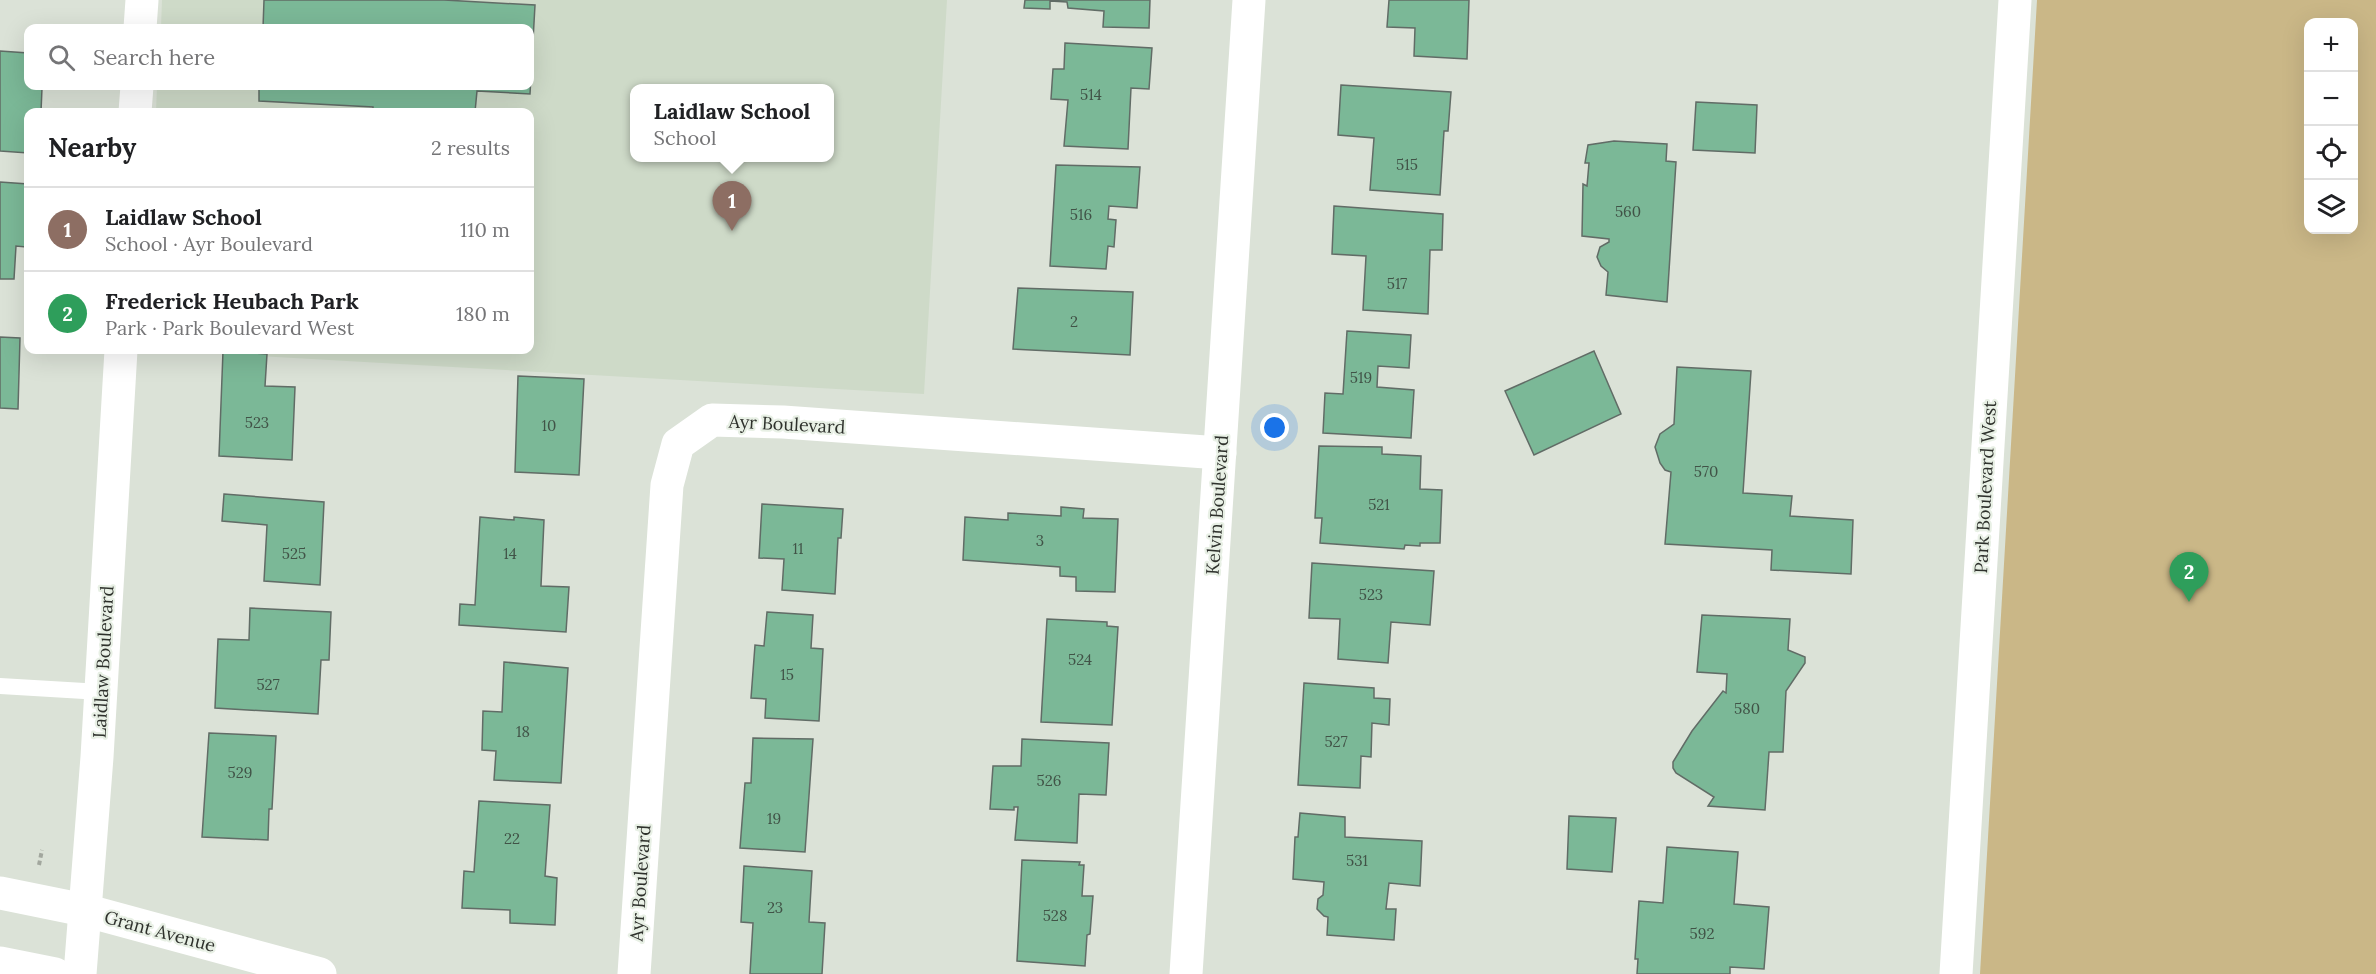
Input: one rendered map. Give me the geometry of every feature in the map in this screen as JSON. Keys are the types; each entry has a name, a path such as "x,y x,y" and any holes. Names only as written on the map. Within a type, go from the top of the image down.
{"street":[{"path":"140,24 142,0"},
{"name":"Kelvin Boulevard","path":"1186,974 1249,0"},
{"name":"Park Boulevard West","path":"1956,974 2015,0"},
{"path":"135,108 137,90"},
{"name":"Laidlaw Boulevard","path":"80,974 101,692 121,354"},
{"name":"Ayr Boulevard","path":"634,974 667,485 678,444 712,420 783,422 1220,453"},
{"name":"Grant Avenue","path":"0,893 84,910 320,974"},
{"path":"0,963 54,974"}],"lane":[{"path":"0,686 101,692"}],"shaded area":[{"path":"162,0 947,0 924,394 223,354 534,354 534,108 156,108 157,90 534,90 534,24 161,24"},
{"path":"2037,0 2376,0 2376,974 1980,974"}],"building":[{"path":"264,0 444,0 535,5 534,24 263,24"},
{"path":"1025,0 1150,0 1149,28 1103,27 1104,11 1068,8 1067,2 1050,1 1050,9 1024,8"},
{"path":"1389,0 1469,0 1467,59 1414,56 1415,28 1387,27"},
{"path":"1065,43 1152,48 1149,89 1131,88 1128,149 1064,146 1068,100 1051,99 1053,69 1064,69"},
{"path":"0,51 24,53 24,90 42,90 41,108 24,108 24,153 0,151"},
{"path":"1341,85 1451,92 1448,131 1444,131 1440,195 1370,190 1374,138 1338,135"},
{"path":"259,90 530,90 530,94 477,91 475,108 373,108 259,101"},
{"path":"1696,102 1757,105 1755,153 1693,150"},
{"path":"1614,141 1667,144 1666,161 1676,162 1667,302 1606,295 1608,272 1601,266 1597,257 1600,247 1609,242 1609,239 1582,236 1583,184 1587,186 1589,163 1585,163 1588,145"},
{"path":"1056,165 1140,167 1137,208 1109,206 1108,219 1116,220 1114,247 1108,246 1106,269 1050,266"},
{"path":"0,182 24,184 24,247 16,246 14,279 0,279"},
{"path":"1334,206 1443,214 1442,250 1430,250 1428,314 1363,310 1366,256 1332,254"},
{"path":"1018,288 1133,292 1130,355 1013,349"},
{"path":"1347,331 1411,335 1409,368 1378,366 1377,387 1414,390 1411,438 1323,433 1325,393 1343,394"},
{"path":"0,337 20,338 18,409 0,408"},
{"path":"1594,351 1621,414 1534,455 1505,391"},
{"path":"223,354 267,354 265,386 295,387 292,460 219,456"},
{"path":"1677,367 1751,371 1743,493 1792,496 1790,516 1853,520 1851,574 1771,570 1772,550 1665,544 1671,472 1665,470 1660,463 1655,447 1660,434 1674,424"},
{"path":"518,376 584,379 579,475 515,472"},
{"path":"1319,446 1382,447 1382,454 1421,456 1420,489 1442,490 1440,543 1420,543 1420,546 1405,545 1404,549 1320,543 1322,518 1315,518"},
{"path":"224,494 324,502 320,585 264,581 267,525 222,521"},
{"path":"762,504 843,509 841,538 838,538 835,594 782,590 784,559 759,558"},
{"path":"1061,507 1084,509 1083,518 1118,519 1115,592 1076,591 1076,577 1060,576 1060,567 963,560 965,517 1008,520 1008,513 1061,516"},
{"path":"480,517 544,520 541,586 569,587 566,632 459,625 460,604 475,605"},
{"path":"1312,563 1434,571 1430,625 1391,622 1388,663 1338,659 1340,619 1309,618"},
{"path":"250,608 331,612 329,660 321,660 318,714 215,708 218,639 249,640"},
{"path":"767,612 813,615 811,648 823,649 819,721 765,718 766,699 751,698 755,645 764,646"},
{"path":"1702,615 1790,619 1788,650 1805,657 1805,663 1786,691 1783,752 1769,752 1765,810 1708,806 1714,797 1676,773 1673,768 1673,762 1692,731 1723,691 1726,693 1727,674 1697,672"},
{"path":"1047,619 1107,622 1107,626 1118,627 1112,725 1041,722"},
{"path":"504,662 568,668 561,783 494,780 496,751 482,750 483,711 502,712"},
{"path":"1304,683 1374,688 1374,698 1390,699 1389,725 1372,723 1371,757 1361,756 1360,788 1298,785"},
{"path":"209,733 276,736 268,840 202,837"},
{"path":"753,738 813,739 805,852 740,848 745,783 751,783"},
{"path":"1022,739 1109,743 1106,795 1079,794 1077,843 1015,840 1018,807 1014,807 1014,810 990,809 993,766 1021,766"},
{"path":"479,801 550,805 545,876 557,878 555,925 510,923 510,910 462,908 464,871 474,872"},
{"path":"1300,813 1345,817 1345,837 1422,841 1420,886 1389,883 1386,909 1396,909 1394,940 1327,935 1328,917 1317,909 1318,899 1323,895 1324,882 1293,879 1295,837 1298,837"},
{"path":"1569,816 1616,818 1612,872 1567,869"},
{"path":"1667,847 1738,852 1734,904 1769,907 1764,969 1730,967 1730,974 1637,974 1638,959 1635,959 1639,901 1663,903"},
{"path":"1022,860 1080,862 1079,865 1084,865 1082,896 1093,896 1085,966 1017,961"},
{"path":"744,866 812,871 809,922 825,923 822,974 750,974 753,923 741,922"}],"place":[{"name":"Laidlaw School","path":"732,231"},
{"name":"Frederick Heubach Park","path":"2189,602"}]}
